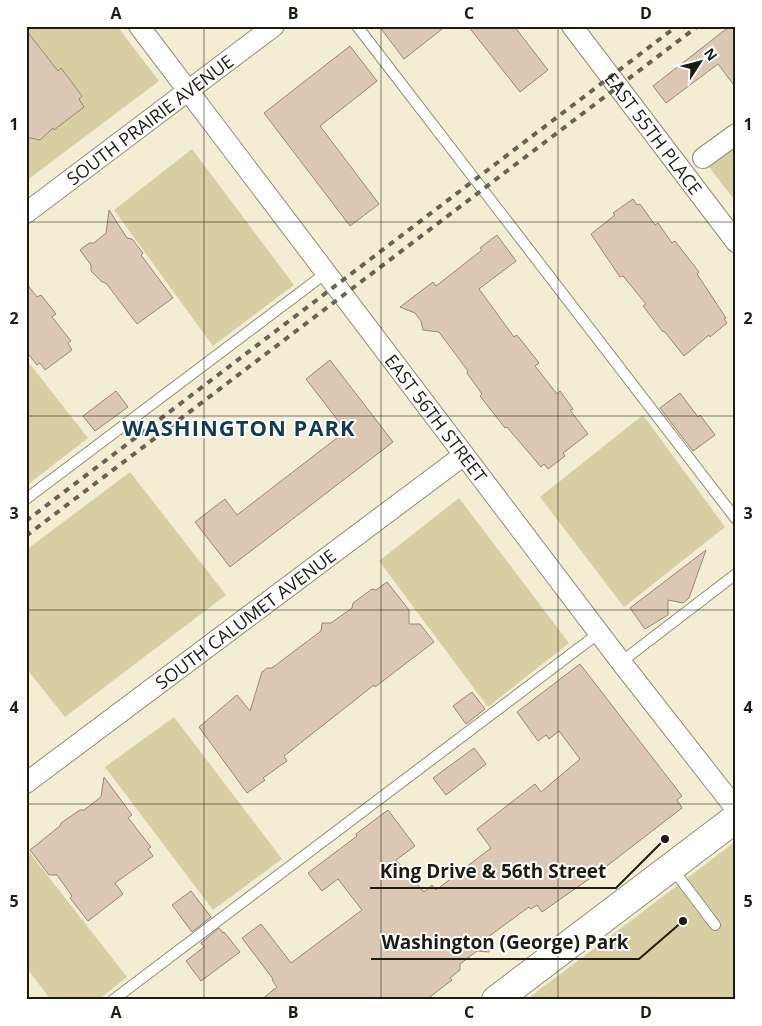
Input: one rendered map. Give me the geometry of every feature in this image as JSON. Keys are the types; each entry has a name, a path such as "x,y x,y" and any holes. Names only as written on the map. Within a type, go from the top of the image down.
{"street":[{"name":"EAST 56TH STREET","path":"139,26 621,662 736,809"},
{"name":"SOUTH PRAIRIE AVENUE","path":"26,213 274,26"},
{"name":"EAST 55TH PLACE","path":"572,26 736,242"},
{"path":"703,158 736,134"},
{"name":"SOUTH CALUMET AVENUE","path":"26,783 464,455"},
{"path":"496,1000 736,818"}],"lane":[{"path":"357,26 736,519"},
{"path":"26,499 326,273"},
{"path":"621,662 736,574"},
{"path":"113,1000 600,633"},
{"path":"671,867 716,926"}],"shaded area":[{"path":"26,26 117,26 159,81 26,181"},
{"path":"736,147 736,202 709,167"},
{"path":"192,149 294,285 213,346 114,210"},
{"path":"26,359 88,438 26,486"},
{"path":"643,415 725,527 624,607 540,497"},
{"path":"130,472 226,595 65,717 26,668 26,550"},
{"path":"459,498 569,643 488,707 379,561"},
{"path":"174,717 282,859 213,910 105,767"},
{"path":"736,841 736,1000 526,1000"},
{"path":"26,848 127,977 98,1000 51,1000 26,967"}],"building":[{"path":"379,26 446,26 404,59"},
{"path":"468,26 514,26 548,70 520,92"},
{"path":"730,26 736,26 736,88 718,64 666,103 653,86"},
{"path":"26,30 58,71 61,68 82,96 79,99 84,107 54,130 53,128 40,140 26,137"},
{"path":"350,46 377,81 320,126 379,204 350,226 264,113"},
{"path":"633,199 637,205 640,204 655,225 658,223 672,243 675,241 699,272 697,274 726,318 724,319 727,323 684,356 643,306 646,304 623,276 620,277 591,234 615,215 613,213"},
{"path":"109,210 127,238 132,239 143,253 141,255 173,298 137,324 106,283 102,282 91,271 91,265 80,250 89,243 94,243 106,233"},
{"path":"497,235 516,261 479,289 514,337 517,335 539,363 535,366 557,394 560,391 573,409 570,410 588,434 563,453 565,456 548,469 544,464 541,467 507,427 505,428 480,396 482,394 467,373 468,371 439,332 423,330 421,321 415,313 400,307 433,282 436,286 482,250 480,248"},
{"path":"26,283 37,297 41,295 56,314 52,317 71,341 68,343 72,350 45,370 40,363 37,365 26,351"},
{"path":"330,360 393,442 230,567 195,522 225,499 237,515 346,431 306,379"},
{"path":"116,391 128,407 95,431 83,416"},
{"path":"680,393 698,417 700,415 715,435 693,451 660,408"},
{"path":"706,550 689,598 683,603 668,600 668,615 645,629 630,608"},
{"path":"387,582 409,610 409,624 420,624 434,642 375,687 374,685 284,756 287,761 263,778 265,780 247,793 199,727 237,695 250,711 262,672 267,668 272,668 321,631 322,623 331,623 352,608 353,603 372,589 376,590"},
{"path":"580,664 682,796 677,800 682,808 599,872 542,912 537,905 531,909 529,907 488,937 489,952 477,951 460,964 460,970 450,978 452,980 426,1000 261,1000 277,987 242,938 261,924 291,963 362,910 338,879 322,891 308,873 357,836 356,834 388,810 415,846 396,860 424,892 432,885 436,890 491,848 477,829 535,784 541,792 580,759 559,731 549,739 546,735 538,741 517,712"},
{"path":"472,692 485,709 466,724 453,706"},
{"path":"474,748 486,764 446,795 433,778"},
{"path":"104,777 132,815 128,818 151,847 148,849 153,856 115,883 123,894 88,921 70,898 72,896 57,875 49,875 30,850 60,826 61,823 80,810 84,810 101,797"},
{"path":"191,891 211,917 192,932 172,905"},
{"path":"219,928 240,952 201,981 186,961 204,947 201,943"}],"railway":[{"path":"26,521 677,26"},
{"path":"26,536 698,26"}],"place":[{"name":"King Drive & 56th Street","path":"665,839"},
{"name":"Washington (George) Park","path":"683,921"}],"district":[{"name":"WASHINGTON PARK","path":"239,427"}]}
